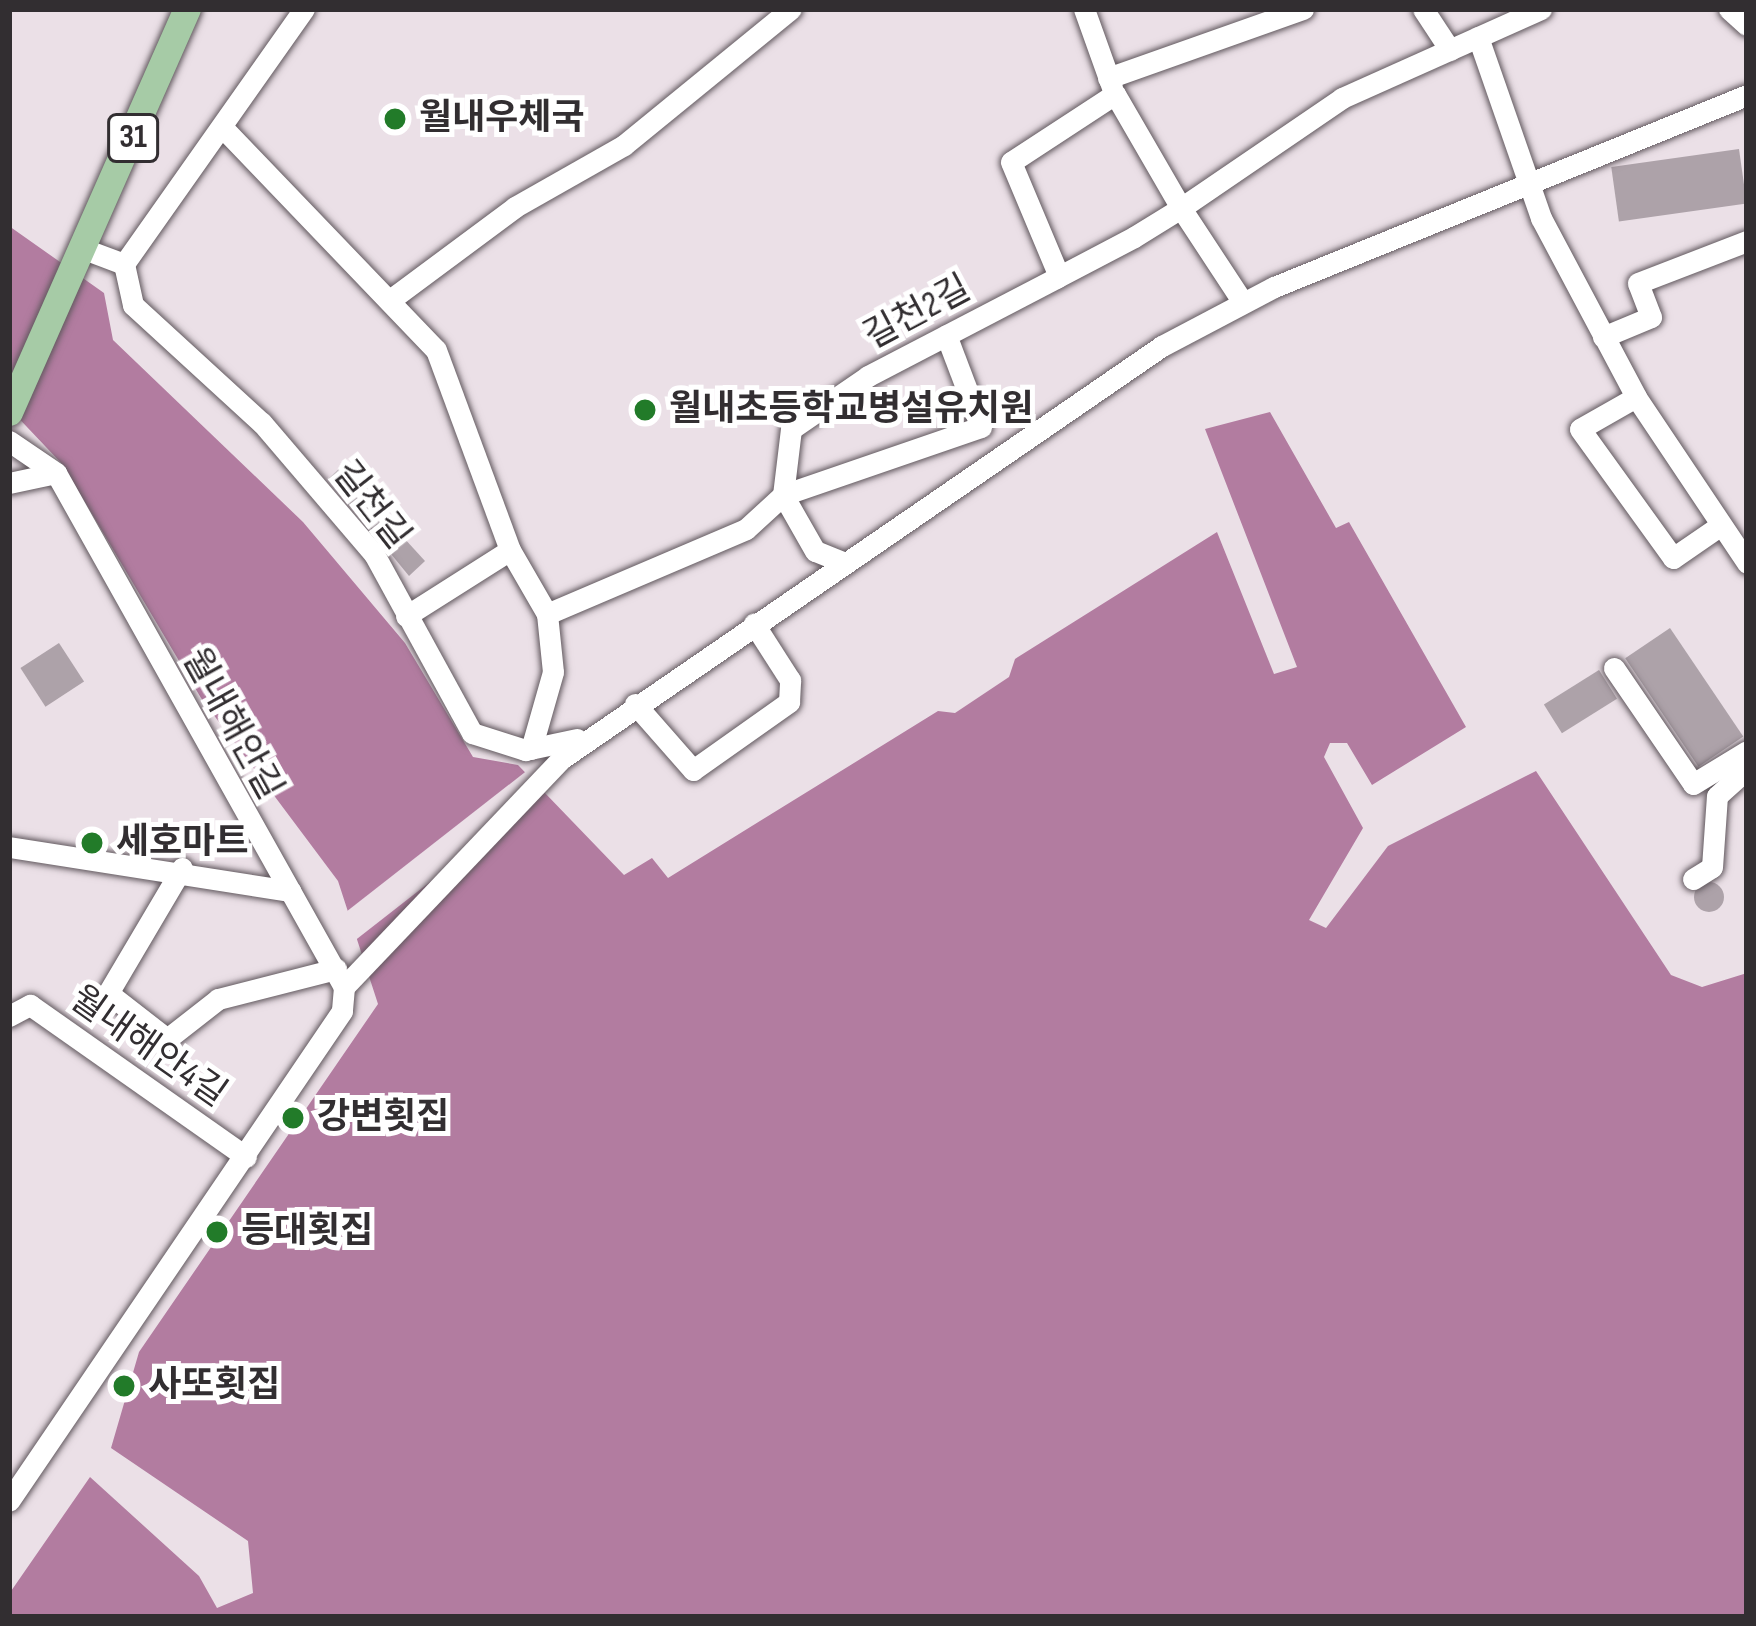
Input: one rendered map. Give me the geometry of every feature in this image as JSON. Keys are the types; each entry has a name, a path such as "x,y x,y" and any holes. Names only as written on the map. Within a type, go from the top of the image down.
{"main road":[{"name":"31","path":"9,412 185,11"}],"street":[{"path":"79,257 124,264 224,129 304,9"},
{"path":"390,300 515,207 624,145 791,9"},
{"path":"1084,9 1111,86 1234,306"},
{"path":"1059,276 1011,161 1111,86 1303,9"},
{"path":"1423,9 1450,50"},
{"name":"길천2길","path":"783,495 791,430 946,335 1181,208 1342,98 1541,9"},
{"path":"1729,9 1747,25"},
{"path":"1478,38 1530,189 1603,337 1636,398 1747,563"},
{"path":"182,868 108,993 167,1040 218,999 346,977 540,779 609,722 1234,306 1530,189 1747,95"},
{"path":"224,129 436,350 510,550 547,614 554,672 531,749"},
{"path":"1603,337 1651,317 1638,284 1747,241"},
{"name":"길천길","path":"124,264 134,305 262,424 374,554 472,733 531,749"},
{"path":"547,614 682,566 783,495 981,428 946,335"},
{"path":"1636,398 1580,429 1673,558 1721,526"},
{"path":"9,441 56,473"},
{"path":"9,483 56,473"},
{"name":"월내해안길","path":"56,473 291,891 346,977"},
{"path":"783,495 815,551 845,562"},
{"path":"406,616 510,550"},
{"path":"635,704 693,770 789,702 790,680 754,624"},
{"path":"1614,668 1693,784 1747,751"},
{"path":"531,749 609,722"},
{"path":"1694,879 1712,867 1717,796 1747,770"},
{"path":"9,848 182,868 291,891"},
{"path":"9,1501 342,1011 346,977"},
{"name":"월내해안4길","path":"9,1016 30,1005 247,1156"}],"shaded area":[{"path":"9,226 104,293 113,340 303,522 405,643 473,757 518,765 624,875 652,858 668,878 938,711 955,713 1009,677 1015,659 1217,532 1274,674 1297,667 1205,429 1270,412 1336,528 1349,522 1466,727 1372,785 1347,743 1330,743 1324,757 1363,828 1309,920 1326,928 1388,846 1536,771 1671,975 1702,987 1747,973 1747,1617 9,1617 9,1594 90,1477 199,1576 217,1608 253,1593 248,1541 111,1448 139,1352 378,1004 338,881 201,698 63,465 9,408"}],"pier":[{"path":"529,769 546,791 345,948 328,926"}],"building":[{"path":"1739,149 1747,203 1619,221 1611,167"},
{"path":"340,468 425,561 409,576 329,478"},
{"path":"1670,628 1743,737 1698,767 1625,658"},
{"path":"59,643 84,682 45,707 20,668"},
{"path":"1599,670 1617,699 1562,733 1544,704"},
{"path":"1709,882 1720,886 1724,897 1720,908 1709,912 1698,908 1694,897 1698,886"}],"place":[{"name":"월내우체국","path":"395,119"},
{"name":"월내초등학교병설유치원","path":"645,410"},
{"name":"세호마트","path":"92,843"},
{"name":"강변횟집","path":"293,1118"},
{"name":"등대횟집","path":"217,1232"},
{"name":"사또횟집","path":"124,1386"}]}
